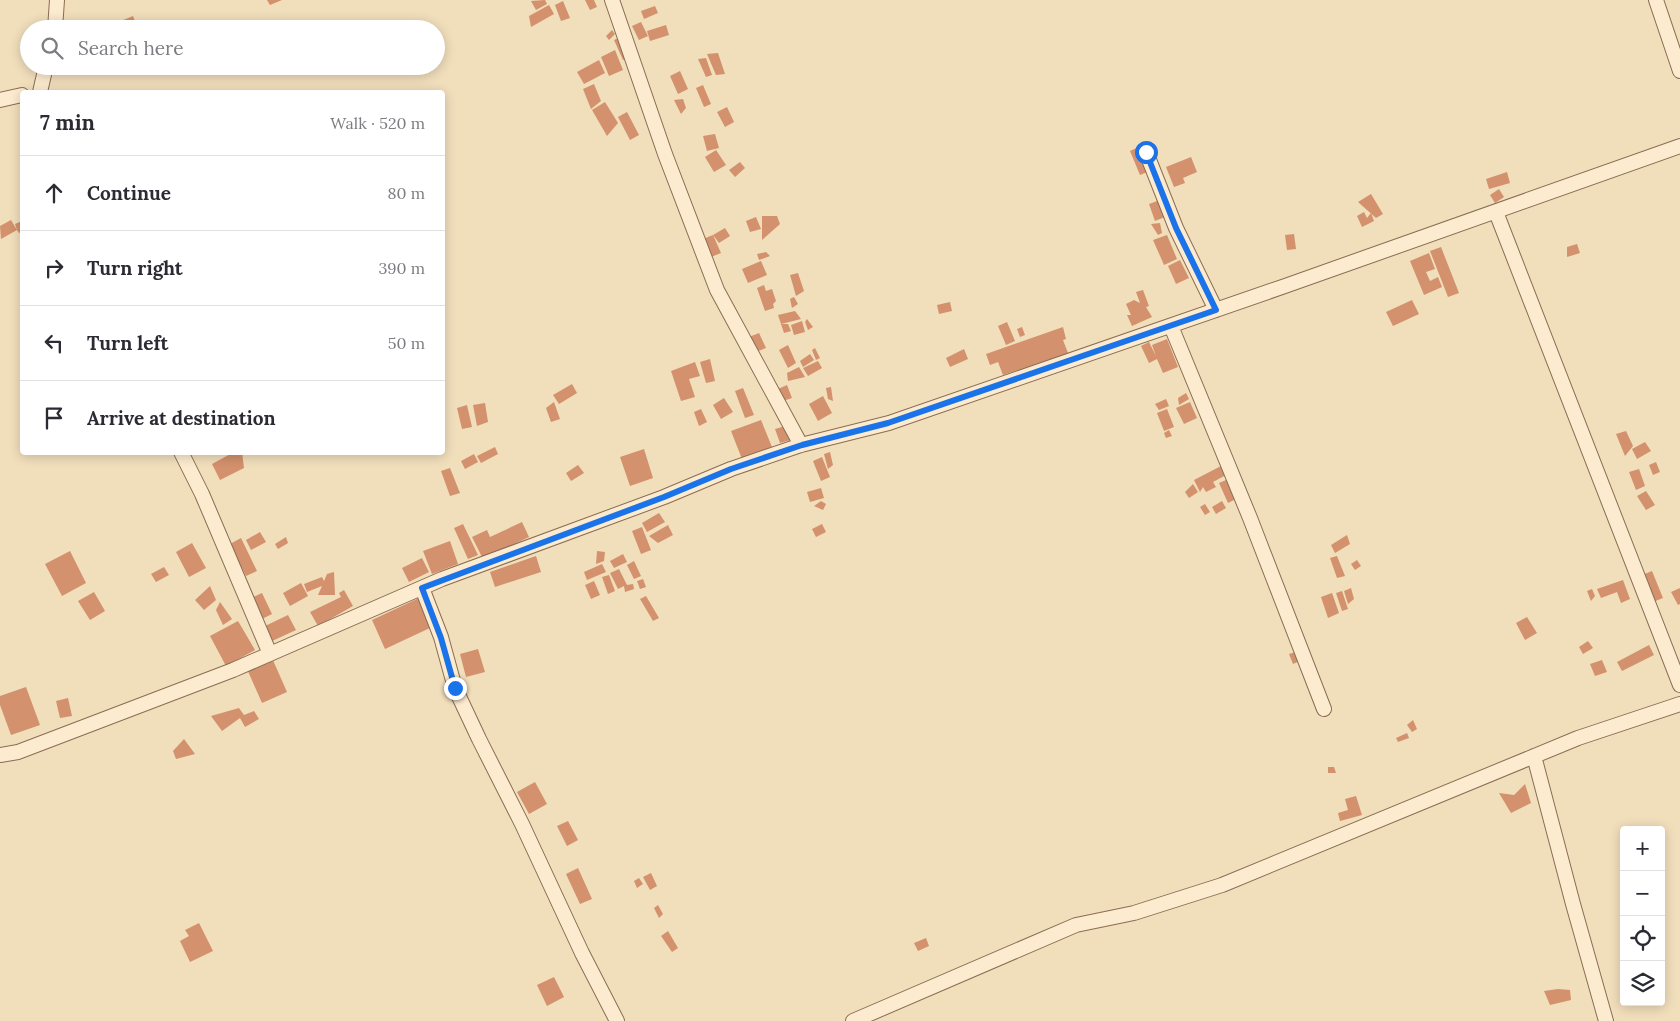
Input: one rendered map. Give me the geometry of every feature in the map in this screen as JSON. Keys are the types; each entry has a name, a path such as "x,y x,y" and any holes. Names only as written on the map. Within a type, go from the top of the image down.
{"street":[{"path":"56,20 57,0"},
{"path":"612,0 665,154 717,290 802,445"},
{"path":"1656,0 1680,71"},
{"path":"38,90 43,75"},
{"path":"0,100 20,95"},
{"path":"0,755 18,752 233,670 422,588 664,497 731,469 802,445 888,423 1171,326 1680,146"},
{"path":"1146,152 1176,228 1216,310"},
{"path":"1496,212 1680,685"},
{"path":"1171,326 1250,518 1324,708"},
{"path":"182,455 202,494 270,654"},
{"path":"422,588 441,638 455,688 522,824 582,953 617,1021"},
{"path":"853,1021 1076,925 1134,913 1222,885 1578,738 1680,704"},
{"path":"1534,756 1606,1021"}],"building":[{"path":"267,0 282,0 270,5"},
{"path":"545,0 547,4 536,10 531,1"},
{"path":"585,0 594,0 597,7 590,10"},
{"path":"563,1 570,18 561,21 555,5"},
{"path":"549,5 554,14 531,27 529,16"},
{"path":"655,6 658,13 644,19 641,11"},
{"path":"133,16 135,20 123,20"},
{"path":"641,22 648,36 639,40 632,26"},
{"path":"666,25 669,35 650,41 647,31"},
{"path":"612,30 615,34 609,40 606,36"},
{"path":"621,37 629,58 623,60 614,40"},
{"path":"615,50 623,70 609,76 601,57"},
{"path":"718,53 725,74 716,75 707,54"},
{"path":"706,58 712,75 706,77 698,59"},
{"path":"599,60 605,73 584,84 577,72"},
{"path":"680,71 688,89 678,94 670,76"},
{"path":"594,84 601,101 591,109 583,89"},
{"path":"703,85 711,104 704,107 696,88"},
{"path":"683,99 686,108 681,114 674,100"},
{"path":"605,102 618,123 607,136 592,110"},
{"path":"727,107 734,122 725,127 717,112"},
{"path":"627,112 639,135 630,140 618,117"},
{"path":"715,134 719,148 707,151 703,136"},
{"path":"1139,147 1150,171 1140,175 1130,151"},
{"path":"716,150 726,165 714,172 705,157"},
{"path":"1191,157 1197,172 1183,178 1185,183 1174,187 1166,167"},
{"path":"740,162 745,168 735,177 729,170"},
{"path":"1507,172 1510,183 1489,189 1486,179"},
{"path":"1499,189 1504,197 1495,203 1490,195"},
{"path":"1371,194 1383,214 1376,218 1358,202"},
{"path":"1160,200 1165,217 1155,221 1149,204"},
{"path":"1364,212 1367,218 1371,213 1374,221 1362,227 1357,216"},
{"path":"762,216 777,216 780,224 762,240"},
{"path":"756,217 761,229 750,232 746,221"},
{"path":"11,220 17,230 1,239 0,226"},
{"path":"20,222 20,233 15,224"},
{"path":"1160,223 1162,233 1158,235 1151,224"},
{"path":"725,228 730,236 719,243 713,235"},
{"path":"1294,234 1296,249 1287,250 1285,235"},
{"path":"713,235 721,253 711,257 703,239"},
{"path":"1167,235 1177,259 1164,265 1153,240"},
{"path":"1577,244 1580,253 1567,257 1567,247"},
{"path":"1441,247 1459,293 1448,297 1430,251"},
{"path":"766,252 770,256 759,260 757,254"},
{"path":"1429,253 1435,269 1426,272 1430,281 1438,277 1442,287 1424,295 1410,261"},
{"path":"1180,260 1189,278 1176,284 1168,266"},
{"path":"761,261 767,275 748,283 742,269"},
{"path":"798,273 804,291 796,296 790,275"},
{"path":"764,285 766,291 772,289 776,301 773,304 774,308 765,311 757,288"},
{"path":"1143,290 1149,306 1146,307 1152,317 1132,326 1127,315 1131,315 1126,304 1134,300 1140,303 1136,292"},
{"path":"794,297 798,304 792,308 790,299"},
{"path":"1412,300 1419,314 1393,326 1386,312"},
{"path":"950,302 952,311 939,314 937,305"},
{"path":"795,311 801,319 781,324 778,315"},
{"path":"807,319 813,327 808,330 805,322"},
{"path":"802,321 805,332 794,335 791,325"},
{"path":"1007,322 1015,341 1006,345 998,326"},
{"path":"781,324 788,324 791,331 784,333"},
{"path":"1022,327 1025,335 1020,337 1017,329"},
{"path":"1063,327 1066,339 1063,340 1068,353 1003,375 998,362 990,365 986,354"},
{"path":"759,333 766,348 756,352 749,337"},
{"path":"1167,339 1178,367 1163,373 1157,359 1149,363 1141,346 1149,342 1156,356 1152,345"},
{"path":"788,345 796,363 788,368 779,350"},
{"path":"815,348 820,358 816,360 812,350"},
{"path":"964,349 968,359 950,367 946,358"},
{"path":"810,354 814,360 803,367 800,361"},
{"path":"710,359 715,381 706,383 700,362"},
{"path":"818,361 822,368 808,376 803,368"},
{"path":"695,362 700,376 689,379 695,397 681,401 671,371"},
{"path":"799,367 805,377 788,381 787,373"},
{"path":"572,384 577,393 559,404 553,395"},
{"path":"787,385 792,398 783,401 778,389"},
{"path":"831,387 833,401 828,399 826,388"},
{"path":"743,388 754,415 745,418 735,391"},
{"path":"1186,393 1189,399 1179,405 1178,398"},
{"path":"823,396 832,413 818,421 809,404"},
{"path":"724,398 733,412 721,419 713,405"},
{"path":"1166,399 1169,406 1159,410 1155,404"},
{"path":"554,402 560,419 551,422 546,408"},
{"path":"1190,402 1197,418 1184,424 1176,408"},
{"path":"485,403 488,422 477,426 473,405"},
{"path":"467,405 472,427 462,429 457,408"},
{"path":"701,409 707,422 699,426 694,412"},
{"path":"1167,409 1174,427 1164,431 1157,413"},
{"path":"761,420 772,447 742,459 731,431"},
{"path":"789,425 794,439 780,443 775,429"},
{"path":"1169,430 1172,436 1166,438 1164,433"},
{"path":"1626,431 1633,446 1625,456 1616,434"},
{"path":"1645,442 1651,451 1637,459 1632,449"},
{"path":"495,447 498,454 481,463 477,456"},
{"path":"644,449 653,478 630,486 620,457"},
{"path":"830,452 833,465 828,469 824,454"},
{"path":"474,454 478,462 465,469 461,461"},
{"path":"228,455 242,455 244,468 220,480 212,464"},
{"path":"822,457 830,477 821,481 813,461"},
{"path":"1656,462 1660,472 1653,475 1649,465"},
{"path":"578,465 584,473 571,481 566,473"},
{"path":"1221,466 1226,475 1213,482 1216,487 1206,492 1203,487 1200,492 1194,480"},
{"path":"450,468 460,493 450,496 441,471"},
{"path":"1639,469 1645,486 1636,490 1629,472"},
{"path":"1226,480 1236,499 1228,503 1219,483"},
{"path":"1193,484 1198,492 1189,498 1185,492"},
{"path":"821,488 824,498 810,502 807,492"},
{"path":"1646,491 1655,505 1646,510 1637,496"},
{"path":"821,501 826,504 823,510 814,506"},
{"path":"1222,501 1226,508 1216,514 1212,507"},
{"path":"1205,504 1210,512 1205,515 1200,507"},
{"path":"659,513 665,522 647,532 642,523"},
{"path":"522,522 529,537 483,559 472,537 487,530 490,537"},
{"path":"463,524 478,555 468,559 454,528"},
{"path":"822,524 826,532 816,537 812,529"},
{"path":"668,525 673,535 658,543 649,536"},
{"path":"642,527 651,550 641,554 632,531"},
{"path":"260,532 266,542 251,550 246,540"},
{"path":"1347,535 1350,544 1335,553 1331,545"},
{"path":"286,537 288,543 278,549 275,544"},
{"path":"241,538 257,571 246,576 230,544"},
{"path":"450,541 458,564 432,574 423,551"},
{"path":"192,543 206,568 189,577 176,552"},
{"path":"70,551 86,583 62,596 45,564"},
{"path":"597,551 605,552 604,561 596,564"},
{"path":"623,554 627,562 614,568 610,561"},
{"path":"536,556 541,572 495,587 490,572"},
{"path":"1337,556 1345,576 1337,578 1330,558"},
{"path":"422,558 429,572 409,582 402,568"},
{"path":"1357,560 1361,566 1355,570 1351,564"},
{"path":"634,561 641,576 634,579 627,565"},
{"path":"602,564 606,572 587,580 584,572"},
{"path":"164,567 169,575 156,582 151,574"},
{"path":"619,569 627,585 633,584 634,589 625,592 624,586 618,589 610,573"},
{"path":"1652,571 1663,598 1653,602 1642,575"},
{"path":"334,572 335,595 318,595 322,586 307,592 304,584 322,577 324,581 327,574"},
{"path":"609,575 615,591 608,594 602,577"},
{"path":"643,579 646,587 640,589 637,581"},
{"path":"1623,580 1630,599 1621,603 1617,592 1601,598 1597,589"},
{"path":"594,581 600,595 591,599 585,585"},
{"path":"301,583 308,596 290,606 283,593"},
{"path":"210,586 216,600 204,610 195,600"},
{"path":"1351,588 1354,599 1348,604 1344,591"},
{"path":"1680,588 1680,604 1678,605 1671,592"},
{"path":"1592,589 1595,596 1591,601 1587,591"},
{"path":"344,590 353,606 318,626 310,612 341,597 339,593"},
{"path":"1342,591 1348,609 1342,611 1336,593"},
{"path":"94,592 105,611 90,620 78,601"},
{"path":"262,593 272,614 258,621 247,600"},
{"path":"1332,593 1339,613 1328,618 1321,597"},
{"path":"646,596 659,618 653,621 640,599"},
{"path":"419,598 432,627 385,649 372,620"},
{"path":"220,602 232,619 223,625 216,610"},
{"path":"288,615 296,630 270,642 263,627"},
{"path":"1527,617 1537,633 1525,640 1516,623"},
{"path":"238,621 255,650 226,666 210,636"},
{"path":"1588,641 1593,648 1583,654 1579,647"},
{"path":"1649,645 1654,655 1622,671 1617,662"},
{"path":"478,649 485,672 466,677 460,654"},
{"path":"1299,651 1302,660 1293,664 1289,654"},
{"path":"272,658 287,692 262,703 247,669"},
{"path":"1602,660 1607,672 1595,676 1590,664"},
{"path":"26,687 40,725 11,735 0,705 0,696"},
{"path":"68,698 72,716 60,718 56,701"},
{"path":"239,708 244,715 254,711 259,719 245,727 240,718 222,731 211,716"},
{"path":"1413,720 1417,729 1412,732 1407,725"},
{"path":"1407,733 1409,738 1398,742 1396,738"},
{"path":"184,739 195,754 176,759 173,751"},
{"path":"1328,767 1334,767 1336,773 1328,773"},
{"path":"535,782 547,804 529,814 517,792"},
{"path":"1525,784 1531,803 1511,813 1499,793 1514,795"},
{"path":"1356,796 1362,815 1340,821 1338,813 1348,810 1345,799"},
{"path":"568,821 578,840 567,846 557,826"},
{"path":"578,868 592,899 580,904 566,874"},
{"path":"651,873 657,886 650,890 643,877"},
{"path":"639,878 643,884 637,888 634,881"},
{"path":"658,905 663,914 659,918 654,908"},
{"path":"199,923 213,951 190,962 180,941 189,936 185,930"},
{"path":"668,931 678,948 672,952 661,936"},
{"path":"926,938 929,946 918,951 914,943"},
{"path":"554,977 564,997 547,1006 537,985"},
{"path":"1570,990 1571,1000 1550,1005 1544,991"}],"route":[{"path":"455,688 441,638 422,588 664,497 731,469 802,445 888,423 1216,310 1176,228 1146,152"}]}
